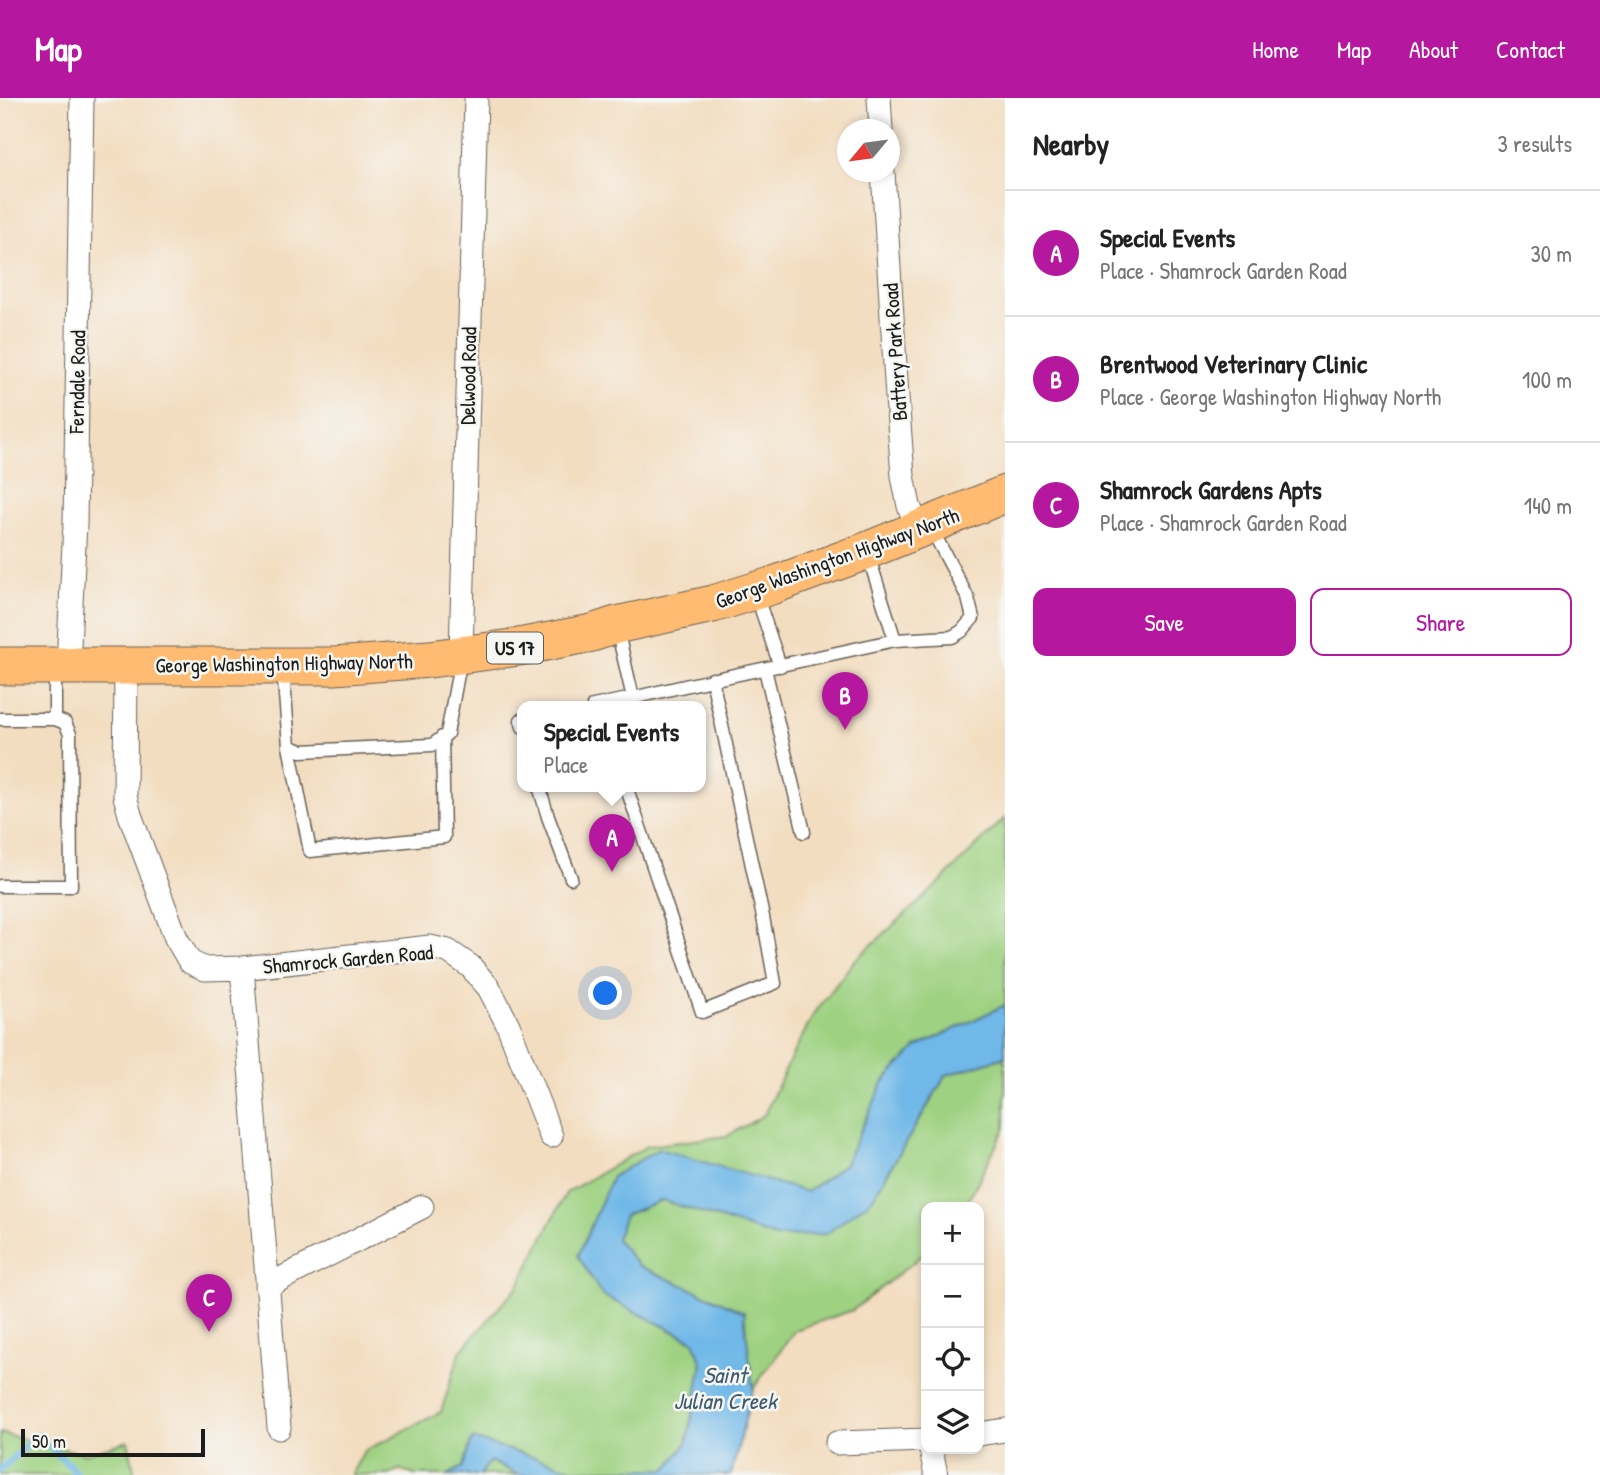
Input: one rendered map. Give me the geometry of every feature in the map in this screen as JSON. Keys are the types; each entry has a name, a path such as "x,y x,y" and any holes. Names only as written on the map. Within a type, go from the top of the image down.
{"main road":[{"name":"George Washington Highway North","path":"0,666 334,666 430,659 519,647 592,633 616,625 713,604 771,586 925,528 1005,494"}],"street":[{"name":"Ferndale Road","path":"61,666 75,523 82,98"},
{"name":"Delwood Road","path":"461,654 475,98"},
{"path":"879,98 880,119"},
{"name":"Battery Park Road","path":"884,182 903,476 909,506 925,528"},
{"name":"Shamrock Garden Road","path":"126,667 125,796 176,938 190,962 205,969 242,968 430,947 448,951 470,966 489,988 508,1025 551,1136"},
{"name":"Shamrock Garden Road","path":"242,968 279,1428"},
{"path":"267,1286 422,1207"},
{"path":"984,1433 1005,1430"},
{"path":"837,1443 921,1440"},
{"path":"932,1454 936,1475"}],"lane":[{"path":"618,701 895,640 953,637 973,618 968,597 925,528"},
{"path":"866,551 895,640"},
{"path":"755,590 780,666"},
{"path":"616,625 633,698"},
{"path":"289,746 301,751 432,745 447,734 461,654"},
{"path":"55,719 61,666"},
{"path":"283,666 289,746 310,851 444,837 442,737"},
{"path":"765,669 804,832"},
{"path":"628,792 702,1012 775,983 712,679"},
{"path":"0,719 55,719 65,723 69,734 71,886 0,886"},
{"path":"541,792 570,878"}],"green space":[{"path":"1005,818 1005,1005 917,1047 884,1081 845,1164 806,1192 659,1149 612,1177 602,1295 695,1342 702,1363 687,1443 667,1469 577,1470 472,1440 463,1468 448,1475 414,1475 400,1469 390,1475 351,1475 364,1451 441,1412 460,1352 519,1285 566,1193 647,1146 727,1136 764,1115 814,1014 854,961"},
{"path":"1005,1057 1005,1128 968,1202 921,1202 921,1256 853,1310 795,1330 753,1389 743,1312 639,1266 616,1239 625,1215 662,1200 776,1237 872,1199 946,1075"},
{"path":"0,1433 85,1454 128,1441 135,1475 0,1475"},
{"path":"490,1461 519,1475 480,1475"}],"water":[{"name":"Saint Julian Creek","path":"1005,1005 1005,1057 946,1075 872,1199 826,1234 776,1237 662,1200 625,1215 616,1239 639,1266 744,1312 753,1389 731,1475 519,1475 490,1461 480,1475 448,1475 463,1467 472,1439 577,1470 667,1469 687,1443 702,1364 694,1341 602,1295 578,1256 612,1177 659,1149 807,1192 845,1164 884,1081 917,1047"}],"waterway":[{"path":"0,1470 38,1435 77,1475"}],"place":[{"name":"Brentwood Veterinary Clinic","path":"845,730"},
{"name":"Special Events","path":"612,872"},
{"name":"Shamrock Gardens Apts","path":"209,1332"}]}
